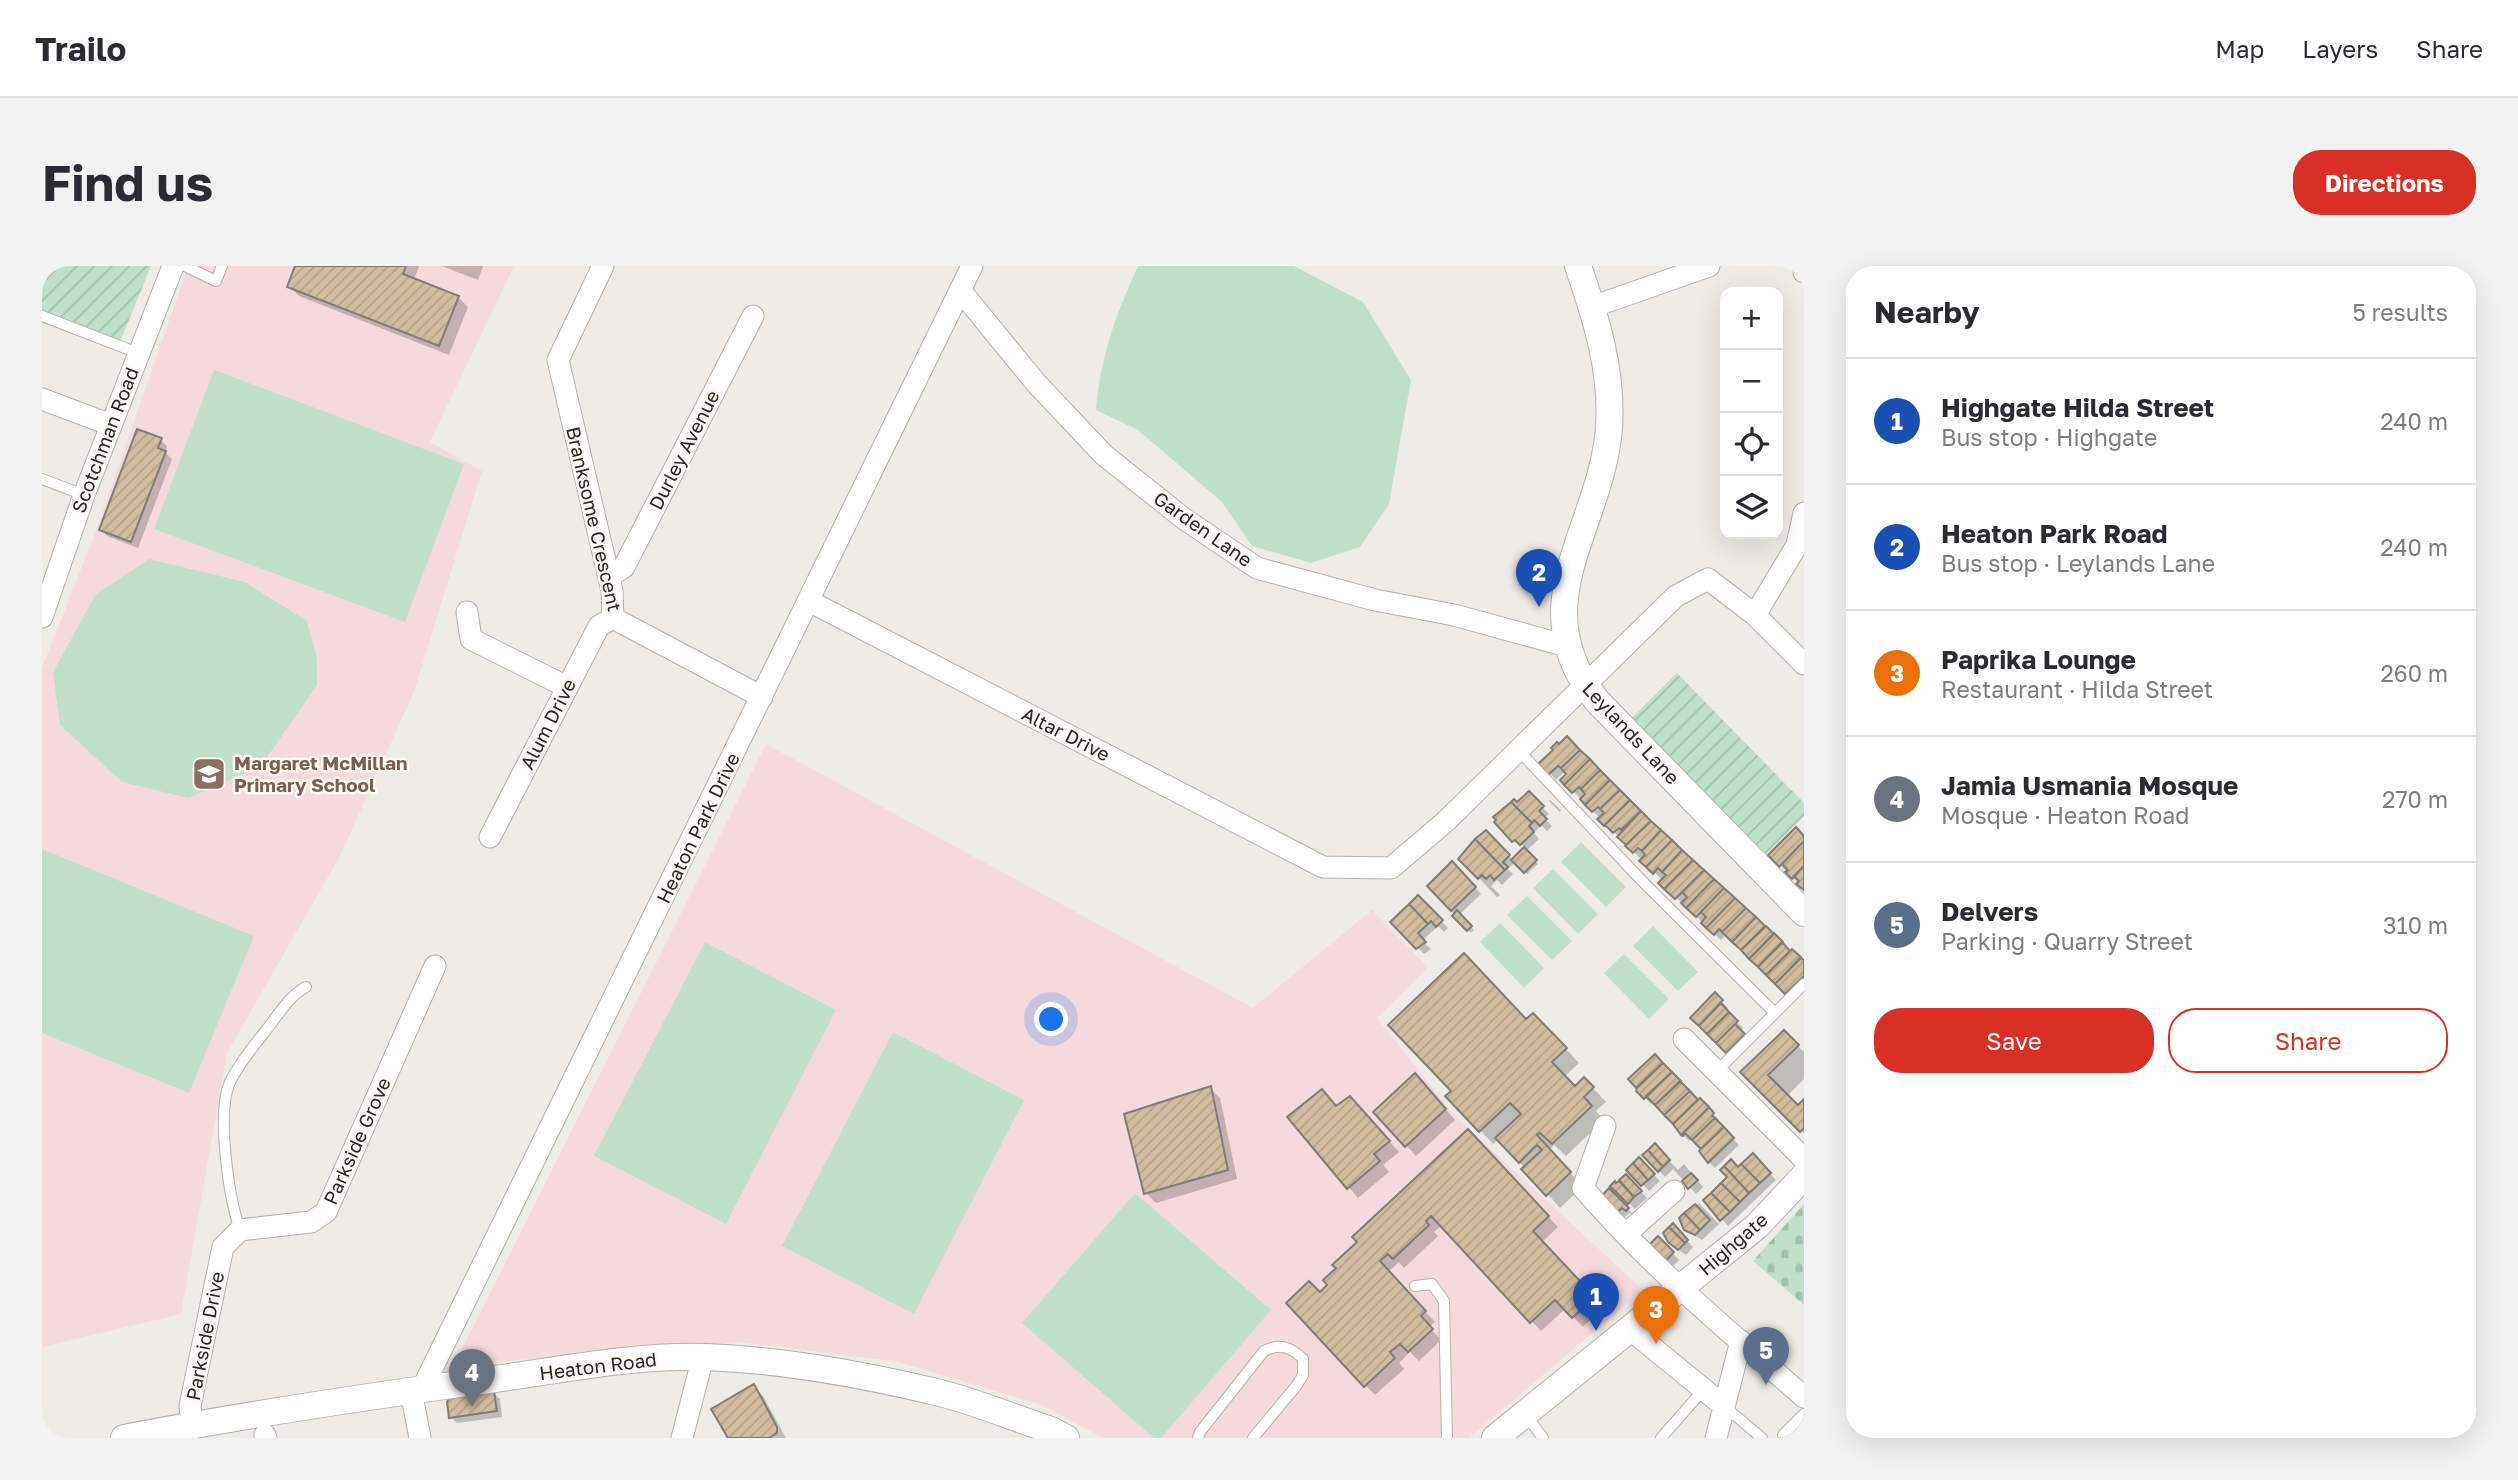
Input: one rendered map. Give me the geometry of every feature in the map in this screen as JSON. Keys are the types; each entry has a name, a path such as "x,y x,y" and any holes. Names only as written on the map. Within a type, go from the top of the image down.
{"street":[{"name":"Scotchman Road","path":"42,617 84,495 173,266"},
{"name":"Branksome Crescent","path":"603,266 558,360 612,591 613,618 762,697"},
{"name":"Heaton Park Drive","path":"416,1390 762,697 972,266"},
{"name":"Leylands Lane","path":"1578,266 1592,307 1608,379 1610,417 1605,458 1564,588 1564,630 1567,646 1584,685 1597,701 1804,913"},
{"path":"1592,307 1709,266"},
{"path":"1803,266 1804,272"},
{"name":"Garden Lane","path":"960,290 1036,383 1104,455 1183,518 1257,568 1375,600 1454,615 1567,646"},
{"name":"Durley Avenue","path":"609,577 624,566 753,316"},
{"path":"42,399 111,425"},
{"path":"1755,615 1797,545 1804,513"},
{"path":"1519,751 1676,596 1709,579 1755,615 1804,664"},
{"name":"Altar Drive","path":"809,601 1323,867 1391,868 1445,822 1519,751"},
{"path":"467,612 471,639 567,687"},
{"name":"Alum Drive","path":"490,837 599,626 613,618"},
{"name":"Parkside Grove","path":"240,1230 311,1222 326,1212 435,966"},
{"path":"1684,1039 1804,1159"},
{"path":"1605,1126 1583,1188 1681,1290 1804,1397"},
{"name":"Highgate","path":"1495,1438 1757,1226 1804,1176"},
{"path":"1626,1234 1674,1191"},
{"name":"Parkside Drive","path":"192,1425 190,1406 223,1247 240,1230"},
{"path":"1631,1330 1724,1406"},
{"path":"1716,1438 1741,1341"},
{"path":"682,1438 703,1357"},
{"name":"Heaton Road","path":"124,1438 416,1390 632,1360 703,1357 771,1362 938,1392 1051,1430 1066,1438"},
{"path":"416,1390 420,1438"}],"lane":[{"path":"185,266 216,281 222,266"},
{"path":"42,316 138,353"},
{"path":"42,479 84,495"},
{"path":"1519,751 1645,884 1775,1013"},
{"path":"1717,1071 1804,984"},
{"path":"240,1230 232,1206 225,1128 225,1101 229,1084 239,1065 288,1003 297,992 306,987"},
{"path":"1415,1286 1432,1284 1444,1301 1447,1438"},
{"path":"1198,1438 1264,1351 1289,1347 1303,1359 1303,1375 1253,1438"},
{"path":"1661,1438 1704,1388"},
{"path":"1724,1406 1762,1438"},
{"path":"1524,1413 1543,1438"},
{"path":"1783,1435 1804,1415"}],"shaded area":[{"name":"Margaret McMillan Primary School","path":"188,266 514,266 430,442 482,471 414,692 340,856 227,1053 181,1314 42,1347 42,668 96,531"},
{"path":"766,744 1253,1008 1372,910 1428,967 1377,1018 1455,1116 1643,1290 1469,1438 1103,1438 1042,1405 898,1362 740,1342 454,1365"}],"green space":[{"path":"42,266 151,266 120,342 42,312"},
{"path":"1138,266 1294,266 1363,302 1411,380 1389,504 1360,547 1311,563 1252,546 1222,502 1138,430 1096,410 1101,371 1110,336"},
{"path":"214,370 464,464 405,622 154,529"},
{"path":"149,559 245,582 307,621 317,658 317,685 261,766 188,798 122,782 60,725 53,672 96,594"},
{"path":"1677,673 1804,803 1804,816 1766,854 1632,718"},
{"path":"1581,842 1626,887 1606,907 1561,862"},
{"path":"42,849 254,936 189,1093 42,1033"},
{"path":"1553,869 1598,914 1578,934 1533,888"},
{"path":"1527,896 1572,941 1552,960 1507,915"},
{"path":"1500,923 1544,968 1524,988 1480,942"},
{"path":"1653,926 1698,972 1678,991 1633,946"},
{"path":"705,942 836,1010 726,1224 594,1156"},
{"path":"1624,954 1669,999 1649,1019 1604,973"},
{"path":"893,1032 1024,1100 914,1314 782,1246"},
{"path":"1135,1193 1271,1310 1161,1438 1154,1438 1022,1323"},
{"path":"1804,1204 1804,1305 1753,1261"}],"building":[{"path":"295,266 406,266 403,274 459,296 439,346 287,287"},
{"path":"137,429 162,438 158,448 166,451 131,542 99,530"},
{"path":"1567,736 1580,750 1561,768 1558,766 1548,775 1538,764 1553,750 1551,748 1557,742 1559,744"},
{"path":"1580,750 1590,759 1564,785 1560,780 1566,774 1561,768"},
{"path":"1590,759 1600,770 1581,789 1579,787 1572,793 1564,785"},
{"path":"1600,770 1610,780 1585,805 1580,799 1585,794 1581,789"},
{"path":"1610,780 1620,790 1600,809 1598,807 1592,812 1585,805"},
{"path":"1620,790 1630,800 1604,826 1597,819 1604,813 1600,809"},
{"path":"1529,791 1544,806 1539,811 1547,819 1540,826 1534,820 1532,823 1511,802 1514,799 1517,802"},
{"path":"1630,800 1641,811 1621,830 1619,828 1613,833 1605,825"},
{"path":"1511,802 1532,823 1529,826 1534,832 1520,845 1515,840 1512,842 1494,822 1496,820 1493,817"},
{"path":"1641,811 1651,821 1626,845 1617,837"},
{"path":"1651,821 1661,830 1642,851 1638,848 1633,853 1625,846"},
{"path":"1796,827 1804,836 1804,841 1779,867 1768,855"},
{"path":"1486,830 1510,855 1503,862 1508,867 1505,870 1475,839"},
{"path":"1661,830 1672,840 1646,867 1639,861 1645,855 1642,851"},
{"path":"1475,839 1505,870 1494,880 1490,875 1486,879 1482,875 1478,879 1458,859"},
{"path":"1672,840 1682,850 1662,872 1658,868 1653,874 1646,867"},
{"path":"1804,841 1804,866 1792,879 1782,864"},
{"path":"1524,847 1537,860 1524,873 1511,860"},
{"path":"1682,850 1693,860 1664,889 1658,883 1666,875 1662,872"},
{"path":"1693,860 1704,870 1675,899 1664,889"},
{"path":"1452,861 1476,887 1451,911 1427,886"},
{"path":"1804,866 1804,890 1796,884 1799,881 1794,876"},
{"path":"1704,870 1714,879 1686,908 1681,903 1687,897 1682,892"},
{"path":"1714,879 1724,888 1696,917 1686,908"},
{"path":"1724,888 1735,898 1706,928 1701,923 1706,917 1701,912"},
{"path":"1418,895 1443,920 1436,927 1431,921 1428,924 1409,904"},
{"path":"1735,898 1746,908 1722,932 1719,929 1714,935 1706,928"},
{"path":"1409,904 1428,924 1418,933 1426,942 1416,949 1390,922"},
{"path":"1746,908 1756,917 1732,942 1722,932"},
{"path":"1457,910 1472,926 1467,931 1452,916"},
{"path":"1756,917 1765,926 1741,950 1732,942"},
{"path":"1766,926 1774,934 1749,959 1741,950"},
{"path":"1774,933 1783,942 1758,967 1749,959"},
{"path":"1782,942 1790,951 1766,975 1758,967"},
{"path":"1792,949 1801,957 1775,984 1766,975"},
{"path":"1464,953 1526,1019 1533,1013 1567,1048 1552,1062 1575,1086 1584,1077 1594,1087 1584,1097 1592,1106 1552,1144 1540,1133 1537,1135 1571,1172 1546,1196 1521,1169 1542,1150 1537,1145 1519,1163 1495,1138 1521,1114 1510,1103 1479,1132 1445,1096 1451,1091 1388,1025"},
{"path":"1801,958 1804,960 1804,976 1785,994 1775,984"},
{"path":"1715,992 1723,1000 1699,1026 1690,1018"},
{"path":"1721,1003 1729,1012 1707,1034 1699,1026"},
{"path":"1729,1012 1738,1021 1716,1043 1707,1034"},
{"path":"1735,1024 1745,1034 1726,1053 1716,1043"},
{"path":"1784,1030 1799,1045 1768,1075 1798,1105 1804,1099 1804,1128 1800,1132 1740,1072"},
{"path":"1655,1054 1663,1063 1636,1088 1628,1079"},
{"path":"1663,1063 1672,1072 1644,1099 1636,1091 1637,1088"},
{"path":"1672,1072 1681,1081 1655,1105 1646,1096"},
{"path":"1415,1073 1446,1109 1405,1147 1373,1112"},
{"path":"1680,1081 1690,1091 1664,1115 1655,1105"},
{"path":"1211,1086 1228,1170 1144,1194 1124,1114"},
{"path":"1322,1089 1336,1106 1350,1096 1390,1141 1374,1154 1380,1161 1347,1189 1287,1117"},
{"path":"1690,1091 1698,1100 1673,1124 1664,1115"},
{"path":"1700,1098 1709,1107 1681,1135 1673,1124"},
{"path":"1709,1107 1715,1118 1692,1140 1685,1133 1681,1135"},
{"path":"1715,1118 1724,1127 1701,1149 1692,1140"},
{"path":"1724,1127 1734,1138 1708,1163 1699,1151"},
{"path":"1468,1129 1549,1216 1533,1231 1595,1297 1572,1318 1555,1300 1530,1323 1431,1216 1426,1221 1429,1225 1393,1259 1388,1254 1380,1261 1426,1311 1421,1316 1433,1329 1408,1352 1400,1344 1390,1352 1395,1358 1364,1387 1286,1303 1309,1281 1320,1292 1327,1285 1323,1280 1336,1268 1332,1265 1357,1242 1352,1237"},
{"path":"1655,1143 1670,1160 1663,1167 1648,1150"},
{"path":"1648,1150 1663,1167 1658,1172 1642,1155"},
{"path":"1753,1153 1771,1173 1760,1183 1741,1164"},
{"path":"1639,1157 1655,1174 1648,1180 1633,1163"},
{"path":"1731,1159 1738,1167 1741,1164 1760,1183 1749,1193 1724,1166"},
{"path":"1633,1163 1648,1180 1641,1186 1626,1170"},
{"path":"1724,1166 1749,1193 1740,1202 1721,1183 1727,1177 1720,1170"},
{"path":"1691,1173 1698,1180 1688,1189 1682,1181"},
{"path":"1626,1174 1642,1191 1634,1197 1619,1180"},
{"path":"1619,1181 1634,1197 1628,1204 1610,1186"},
{"path":"1721,1183 1740,1202 1730,1212 1711,1193"},
{"path":"1609,1188 1629,1208 1626,1211 1622,1208 1614,1216 1597,1201"},
{"path":"1711,1193 1730,1212 1720,1221 1703,1200"},
{"path":"1695,1204 1710,1220 1700,1230 1684,1213"},
{"path":"1684,1213 1700,1230 1695,1235 1684,1230 1679,1218"},
{"path":"1673,1223 1688,1240 1685,1243 1669,1227"},
{"path":"1669,1227 1685,1243 1678,1250 1668,1242 1663,1233"},
{"path":"1658,1236 1674,1252 1663,1264 1646,1248"},
{"path":"754,1384 777,1427 777,1433 769,1438 728,1438 711,1409"},
{"path":"494,1391 497,1411 449,1418 447,1402 450,1397"}],"place":[{"name":"Heaton Park Road","path":"1539,607"},
{"name":"Margaret McMillan Primary School","path":"209,774"},
{"name":"Highgate Hilda Street","path":"1596,1331"},
{"name":"Paprika Lounge","path":"1656,1344"},
{"name":"Delvers","path":"1766,1385"},
{"name":"Jamia Usmania Mosque","path":"472,1407"}]}
